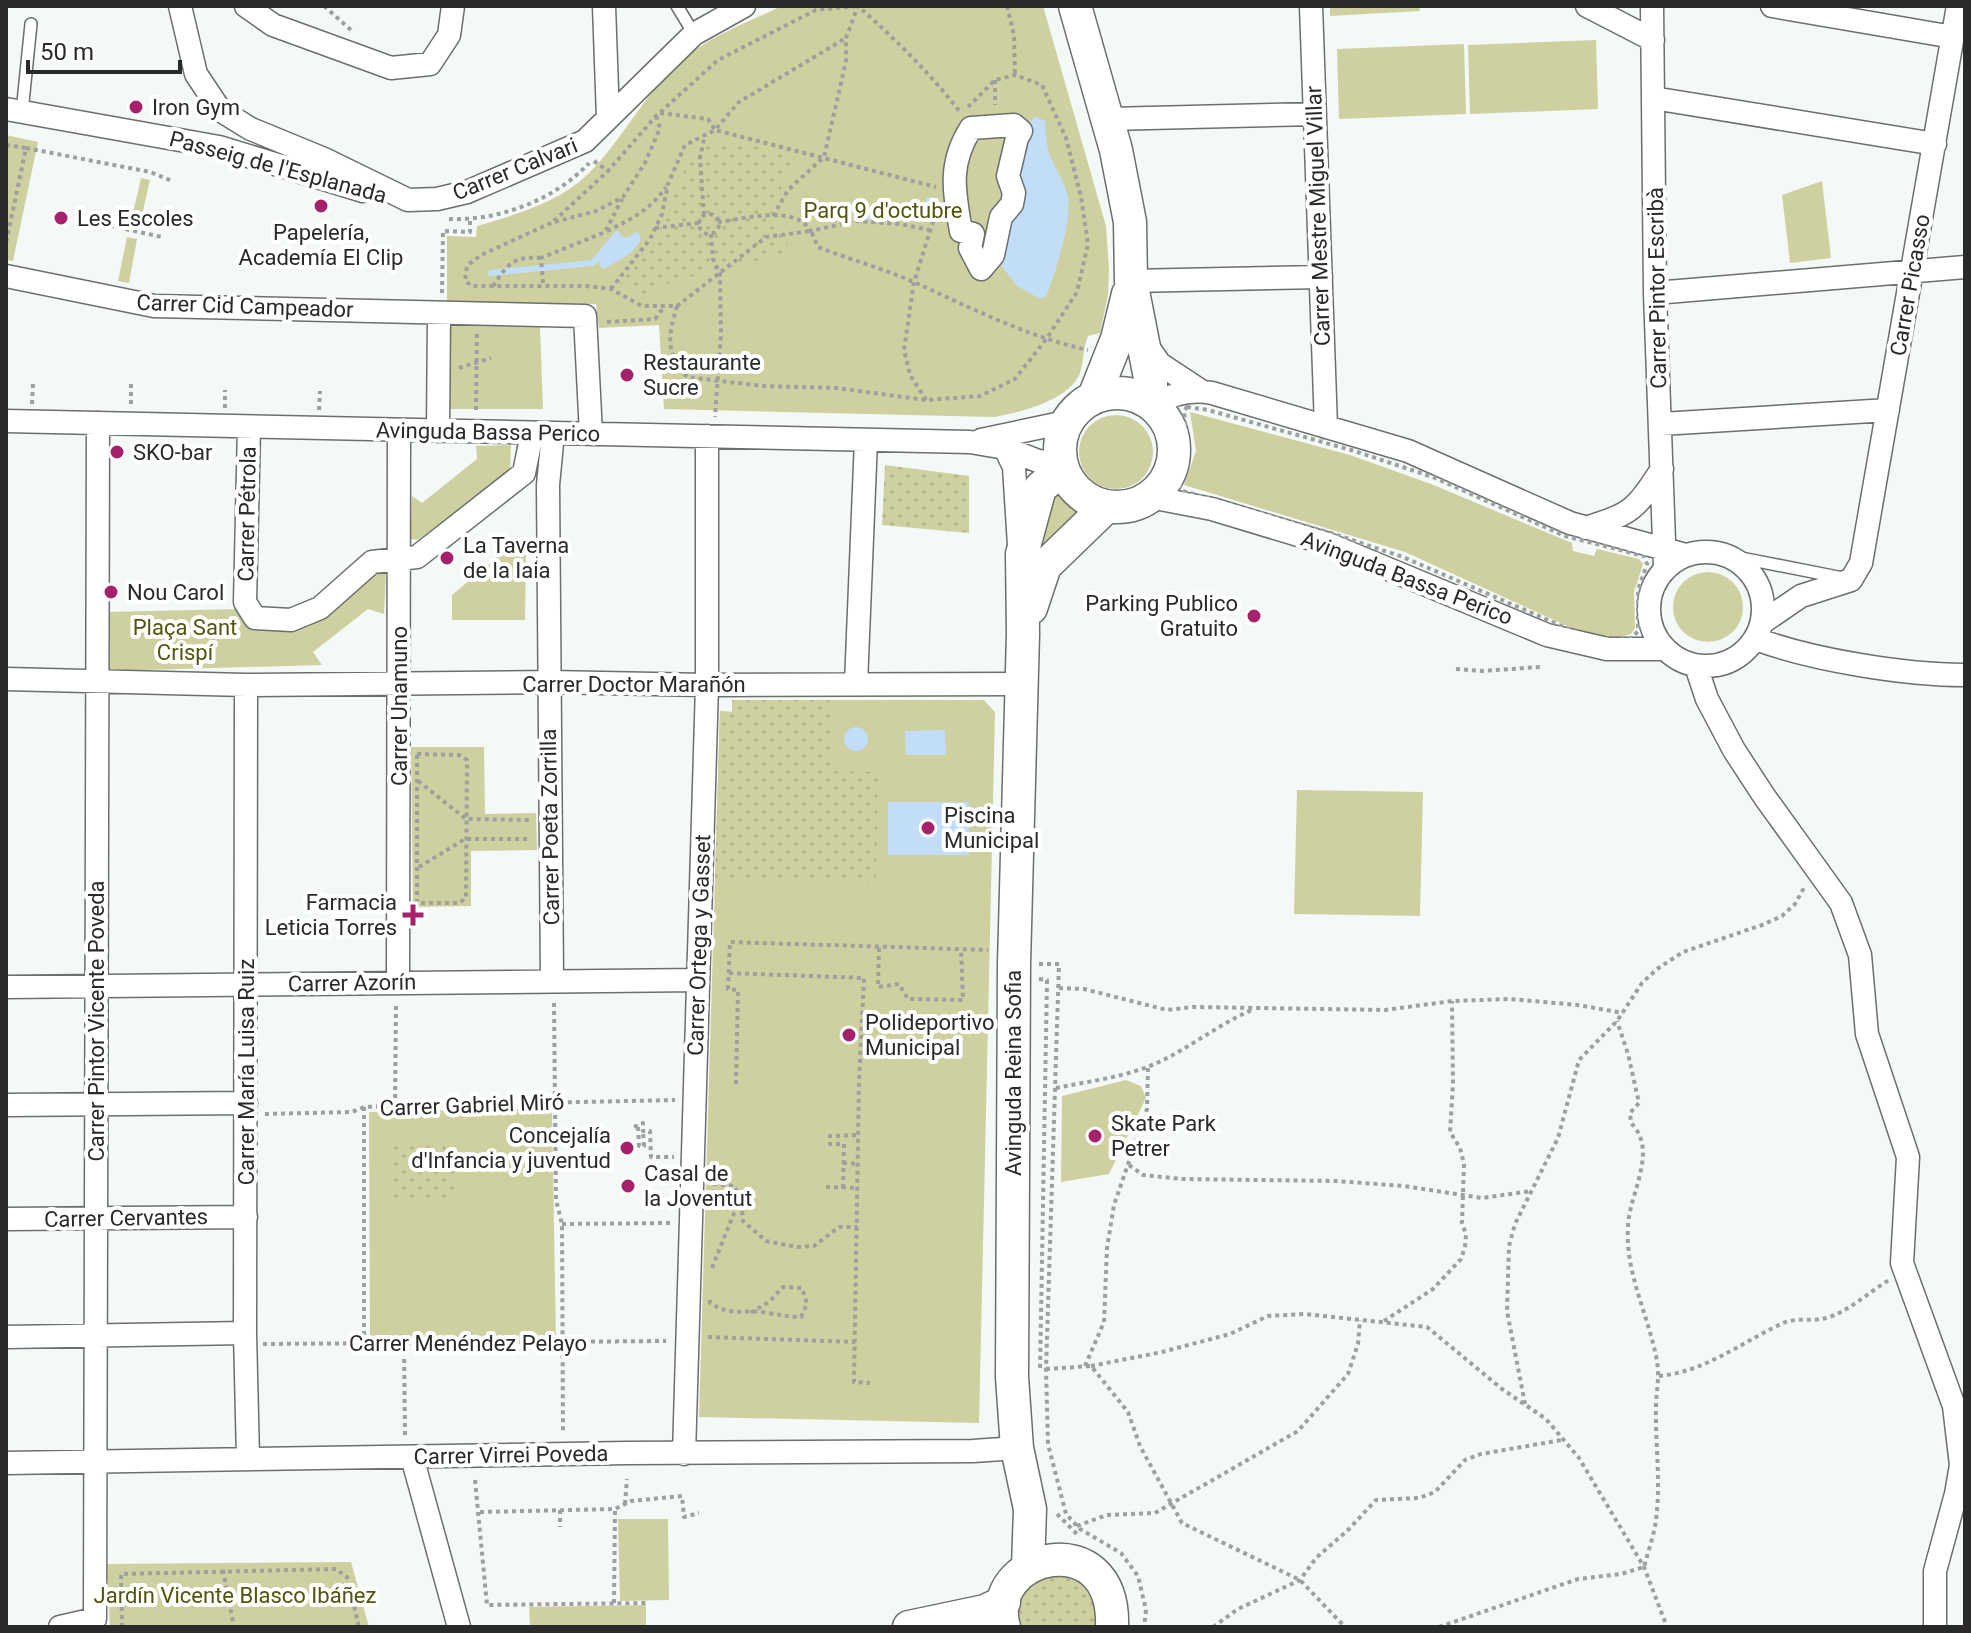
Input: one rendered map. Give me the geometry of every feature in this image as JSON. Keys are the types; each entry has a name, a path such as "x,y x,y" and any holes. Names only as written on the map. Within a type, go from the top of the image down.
{"street":[{"path":"180,6 196,74"},
{"path":"246,6 357,46 391,68 430,64 449,35 453,6"},
{"path":"604,6 608,118"},
{"name":"Carrer Calvari","path":"408,200 437,199 467,192 585,141 694,34 744,6"},
{"path":"1075,6 1108,119 1130,222 1131,281 1151,383 1152,404"},
{"name":"Carrer Mestre Miguel Villar","path":"1311,6 1326,427"},
{"path":"1587,6 1653,40"},
{"name":"Carrer Pintor Escribà","path":"1652,6 1655,293 1662,469 1671,558"},
{"path":"1772,6 1953,37"},
{"name":"Carrer Picasso","path":"1856,572 1888,410 1958,6"},
{"path":"173,35 220,110 251,129 324,159 408,200"},
{"path":"1653,98 1935,144"},
{"name":"Passeig de l'Esplanada","path":"14,110 219,147 365,191 408,200"},
{"path":"1108,119 1315,114"},
{"path":"1014,125 1021,131 1008,176 1014,193 1012,204 1001,217 993,255 981,269 970,248 973,234 961,231 954,186 955,161 960,145 971,128 1014,125"},
{"path":"1655,293 1965,267"},
{"name":"Carrer Cid Campeador","path":"6,276 154,306 440,309 592,319"},
{"path":"1131,281 1321,277"},
{"path":"1094,397 1117,339 1131,281"},
{"path":"438,431 440,309"},
{"path":"591,434 592,319"},
{"path":"1140,336 1160,364 1201,391 1408,451 1576,532 1671,558 1706,551 1726,555 1744,565 1757,581 1763,601 1759,630"},
{"path":"1152,404 1168,396 1201,391"},
{"path":"1106,393 1129,393 1152,404 1165,418 1172,434 1174,452 1171,469 1162,484 1150,497 1129,506 1107,506 1080,493 1062,466 1060,442 1066,422 1078,407 1106,393"},
{"path":"1661,424 1888,410"},
{"name":"Avinguda Bassa Perico","path":"6,421 591,434 704,426 866,440 970,442 1005,448 1038,461 1062,466"},
{"name":"Avinguda Bassa Perico","path":"970,442 1066,422"},
{"name":"Carrer Pintor Vicente Poveda","path":"60,1627 95,1619 98,423"},
{"name":"Carrer Ortega y Gasset","path":"684,1454 707,685 704,426"},
{"name":"Carrer Pétrola","path":"249,427 245,602 255,618 291,620 320,608 372,562 399,560"},
{"name":"Carrer Unamuno","path":"397,990 399,430"},
{"path":"399,560 417,557 524,473 543,433"},
{"name":"Carrer Poeta Zorrilla","path":"543,433 548,485 553,989"},
{"path":"856,684 866,440"},
{"name":"Avinguda Reina Sofia","path":"1005,448 1014,467 1017,539 1022,554"},
{"name":"Avinguda Reina Sofia","path":"1062,466 1040,488 1022,554 1022,970 1012,1377 1017,1448 1069,1560"},
{"path":"1576,532 1619,518 1639,505 1662,469"},
{"path":"524,473 548,485"},
{"name":"Avinguda Bassa Perico","path":"1150,497 1212,509 1328,544 1547,635 1607,649 1665,649"},
{"name":"Avinguda Reina Sofia","path":"1023,634 1045,566 1107,506"},
{"path":"1671,558 1653,588 1649,609 1653,631 1665,649 1679,660 1696,666 1719,665 1740,656 1759,630 1801,596 1856,572"},
{"path":"1759,630 1781,648 1864,665 1965,675"},
{"path":"1696,666 1707,699 1734,750 1841,903 1860,955 1867,1034 1908,1157 1902,1263 1954,1406 1961,1465 1935,1571 1935,1627"},
{"path":"6,679 246,685"},
{"name":"Carrer Doctor Marañón","path":"246,685 549,682 1021,684"},
{"name":"Carrer María Luisa Ruiz","path":"246,685 246,984 254,1109 246,1217 254,1338 248,1458"},
{"name":"Carrer Azorín","path":"6,987 246,984 397,990 553,989 698,980"},
{"path":"6,1105 96,1103 254,1109"},
{"name":"Carrer Cervantes","path":"6,1219 246,1217"},
{"path":"6,1337 254,1338"},
{"path":"408,1446 459,1627"},
{"name":"Carrer Virrei Poveda","path":"6,1463 248,1458 408,1446 684,1454 1017,1448"},
{"name":"Avinguda Reina Sofia","path":"1028,1567 1043,1507"},
{"path":"909,1627 958,1622 985,1611 1004,1614 1013,1582 1028,1567 1041,1561 1069,1560 1089,1568 1105,1584 1112,1605 1129,1625"}],"lane":[{"path":"677,6 694,34"},
{"path":"14,110 31,24"},
{"path":"1726,555 1856,572"}],"path":[{"path":"324,6 357,46"},
{"path":"551,223 608,171 658,115 718,60 816,10 858,6"},
{"path":"773,216 788,190 824,157 846,61 846,38 858,6 892,36 941,87 962,114"},
{"path":"1007,6 1014,35 1015,75"},
{"path":"492,287 507,264 525,257 541,258 640,215 656,201 668,184 685,145 715,130 739,102 846,38"},
{"path":"658,115 708,119 715,130 942,189"},
{"path":"605,232 645,163 660,128 658,115"},
{"path":"699,223 704,215 700,158 705,134"},
{"path":"6,145 150,172 172,181"},
{"path":"6,243 26,148"},
{"path":"592,159 608,171"},
{"path":"611,289 650,239 662,214 668,184"},
{"path":"623,197 596,211 551,223 481,255 467,266 465,280 471,286 544,284 611,289 642,306 677,306 766,237 855,221 930,230"},
{"path":"6,205 14,207"},
{"path":"704,215 713,215 718,222 717,229 711,234"},
{"path":"718,222 788,216 806,223 818,247 914,282 1047,338 1084,349"},
{"path":"440,309 443,231 470,232 470,220"},
{"path":"655,228 699,223"},
{"path":"699,223 702,231 711,234"},
{"path":"102,224 162,237"},
{"path":"704,426 715,418 721,334 720,274 713,259 711,234"},
{"path":"541,258 544,284"},
{"path":"677,306 670,331 673,360 687,377 718,383 836,388 926,400"},
{"path":"592,319 655,319 665,307"},
{"path":"476,417 477,324"},
{"path":"439,378 491,358"},
{"path":"1187,407 1208,410 1351,450 1433,477 1576,532 1600,547 1644,556 1647,564 1638,590 1638,631 1632,638 1617,640 1585,636 1403,557 1183,491 1179,484 1188,452 1184,411 1187,407"},
{"path":"1456,669 1482,671 1540,667"},
{"path":"417,754 459,755 467,760 466,819 466,898 459,903 417,903 417,754"},
{"path":"417,868 465,839 530,840 529,820 466,819 418,781"},
{"path":"1526,1405 1507,1311 1509,1246 1515,1224 1558,1138 1579,1060 1617,1021 1642,983 1657,969 1683,952 1782,916 1795,904 1813,865"},
{"path":"736,1084 738,990 728,989 730,942 995,950"},
{"path":"878,987 879,948"},
{"path":"865,987 899,984 908,999 963,1000 961,950"},
{"path":"1022,970 1059,964 1046,1369 1048,1444 1066,1514 1077,1526 1121,1553 1138,1576 1146,1610 1144,1627"},
{"path":"1022,970 1047,980 1039,1387"},
{"path":"729,973 864,978 854,1382 870,1383"},
{"path":"1058,988 1084,989 1167,1010 1193,1007 1385,1010 1452,1001 1510,999 1578,1005 1623,1013"},
{"path":"553,989 556,1200 562,1224 563,1434"},
{"path":"395,1106 397,990"},
{"path":"1381,1322 1433,1289 1461,1259 1466,1234 1462,1223 1464,1164 1460,1148 1450,1132 1452,1001"},
{"path":"1056,1088 1148,1066 1255,1009"},
{"path":"1617,1021 1639,1103 1630,1113 1631,1123 1639,1131 1644,1164 1628,1210 1626,1248 1659,1376 1656,1402 1656,1520 1644,1567"},
{"path":"1088,1366 1104,1322 1114,1205 1147,1109 1148,1066"},
{"name":"Carrer Gabriel Miró","path":"254,1109 352,1112 364,1107 681,1099"},
{"path":"364,1107 364,1343"},
{"path":"638,1123 643,1123 643,1131 644,1146 639,1146 638,1123"},
{"path":"643,1131 650,1131 651,1157 679,1157"},
{"path":"843,1188 844,1144 830,1144 830,1136 859,1135"},
{"path":"843,1163 858,1164"},
{"path":"1129,1165 1143,1175 1182,1179 1336,1181 1404,1186 1482,1198 1531,1191"},
{"path":"706,1184 734,1186 741,1199 743,1221 766,1241 797,1247 814,1246 839,1227 857,1227"},
{"path":"826,1187 858,1188"},
{"path":"709,1249 709,1278 736,1208 730,1194 718,1194 710,1206"},
{"path":"562,1224 676,1223"},
{"path":"1659,1376 1697,1367 1785,1322 1825,1318 1844,1310 1905,1271"},
{"path":"710,1291 710,1303 722,1311 801,1317 807,1304 802,1288 783,1287 769,1302 750,1313"},
{"path":"1046,1369 1088,1366 1162,1352 1230,1334 1268,1316 1305,1314 1427,1327 1502,1389 1546,1419 1579,1458 1644,1567 1667,1627"},
{"path":"1077,1526 1107,1515 1155,1513 1298,1431 1348,1374 1358,1344 1360,1320"},
{"path":"708,1337 855,1342"},
{"name":"Carrer Menéndez Pelayo","path":"254,1338 364,1343 672,1341"},
{"path":"404,1343 408,1446"},
{"path":"1088,1366 1128,1412 1140,1446 1182,1523 1300,1580 1345,1627"},
{"path":"1213,1627 1238,1609 1300,1580 1316,1558 1376,1500 1419,1498 1435,1492 1465,1460 1481,1454 1563,1439"},
{"path":"625,1504 627,1479"},
{"path":"475,1480 487,1605 564,1601 646,1603"},
{"path":"480,1512 615,1509 625,1504 682,1496 684,1517 699,1513"},
{"path":"1043,1507 1075,1534 1104,1551"},
{"path":"614,1603 615,1509"},
{"path":"560,1510 560,1527"},
{"path":"1116,1561 1127,1571 1137,1595 1138,1608"},
{"path":"1439,1627 1567,1582 1621,1574 1644,1567"},
{"path":"122,1627 121,1574 336,1569 347,1577 359,1627"},
{"path":"223,1570 234,1627"}],"green space":[{"name":"Parq 9 d'octubre","path":"782,6 1043,6 1106,226 1109,270 1108,295 1100,333 1088,336 1080,373 1066,391 1043,404 994,417 664,409 659,325 599,328 596,304 447,302 447,236 476,237 477,226 535,207 575,185 600,161 658,85 685,58 719,35"},
{"path":"1330,6 1419,6 1420,11 1330,16"},
{"path":"1596,40 1598,109 1470,114 1468,45"},
{"path":"1464,44 1466,114 1339,119 1337,49"},
{"path":"6,135 38,142 13,261 6,260"},
{"path":"743,143 798,158 770,208 791,252 674,281 641,298 619,282 658,234 694,147"},
{"path":"141,178 150,180 140,224 131,222"},
{"path":"1822,181 1831,258 1790,263 1782,195"},
{"path":"127,237 137,239 129,283 118,281"},
{"path":"445,326 540,326 543,409 445,409"},
{"path":"1190,412 1350,455 1431,484 1572,543 1573,551 1594,556 1597,549 1639,559 1643,564 1634,592 1635,628 1631,634 1617,638 1587,635 1405,552 1184,485 1196,451"},
{"path":"1109,415 1123,415 1137,421 1147,431 1153,452 1151,466 1137,483 1123,489 1109,489 1095,483 1085,473 1079,459 1079,445 1085,431 1095,421"},
{"path":"511,445 510,472 418,540 410,539 412,496 422,503 477,459 476,446"},
{"path":"885,465 969,476 969,533 882,525"},
{"path":"1055,491 1077,511 1077,515 1057,530 1034,562"},
{"path":"506,550 526,553 525,620 452,620 452,595"},
{"name":"Plaça Sant Crispí","path":"386,571 384,614 368,609 313,652 322,665 109,671 107,612 240,609 262,627 308,627 372,573"},
{"path":"1708,572 1733,582 1743,607 1733,632 1708,642 1683,632 1673,607 1683,582"},
{"name":"Polideportivo Municipal","path":"732,700 984,700 995,712 979,1423 699,1417 720,711 732,712"},
{"path":"732,700 832,700 831,771 878,772 876,883 715,881 720,711 732,712"},
{"path":"411,747 484,747 485,814 536,813 537,850 471,851 471,906 413,907"},
{"path":"1297,790 1423,792 1420,916 1294,914"},
{"name":"Skate Park Petrer","path":"1126,1080 1141,1086 1146,1098 1109,1174 1061,1182 1062,1096"},
{"path":"552,1108 556,1340 370,1338 369,1112"},
{"path":"454,1142 455,1198 393,1200 391,1144"},
{"path":"618,1519 668,1519 669,1600 620,1601"},
{"name":"Jardín Vicente Blasco Ibáñez","path":"351,1562 369,1627 110,1627 107,1564"},
{"path":"1059,1573 1079,1581 1090,1592 1097,1627 1016,1627 1014,1612 1028,1583"},
{"path":"646,1605 646,1627 530,1627 529,1607"}],"water":[{"path":"1035,116 1045,121 1048,149 1066,189 1068,203 1066,230 1058,260 1046,297 1040,299 1017,286 993,255 1028,125"},
{"path":"933,197 927,221 863,219 861,212 926,205 926,198"},
{"path":"638,231 641,239 630,253 604,269 599,265 603,250 617,234 626,238"},
{"path":"856,727 865,730 868,739 865,748 856,751 847,748 844,739 847,730"},
{"path":"945,730 946,755 906,755 905,731"},
{"name":"Piscina Municipal","path":"888,802 969,802 969,855 888,855"}],"waterway":[{"path":"491,273 593,263 617,234"}],"place":[{"name":"Iron Gym","path":"136,107"},
{"name":"Papelería, Academía El Clip","path":"321,206"},
{"name":"Les Escoles","path":"61,218"},
{"name":"Restaurante Sucre","path":"627,375"},
{"name":"SKO-bar","path":"117,452"},
{"name":"La Taverna de la Iaia","path":"447,558"},
{"name":"Nou Carol","path":"111,592"},
{"name":"Parking Publico Gratuito","path":"1254,616"},
{"name":"Piscina Municipal","path":"928,828"},
{"name":"Farmacia Leticia Torres","path":"413,915"},
{"name":"Polideportivo Municipal","path":"849,1035"},
{"name":"Skate Park Petrer","path":"1095,1136"},
{"name":"Concejalía d'Infancia y juventud","path":"627,1148"},
{"name":"Casal de la Joventut","path":"628,1186"}]}
